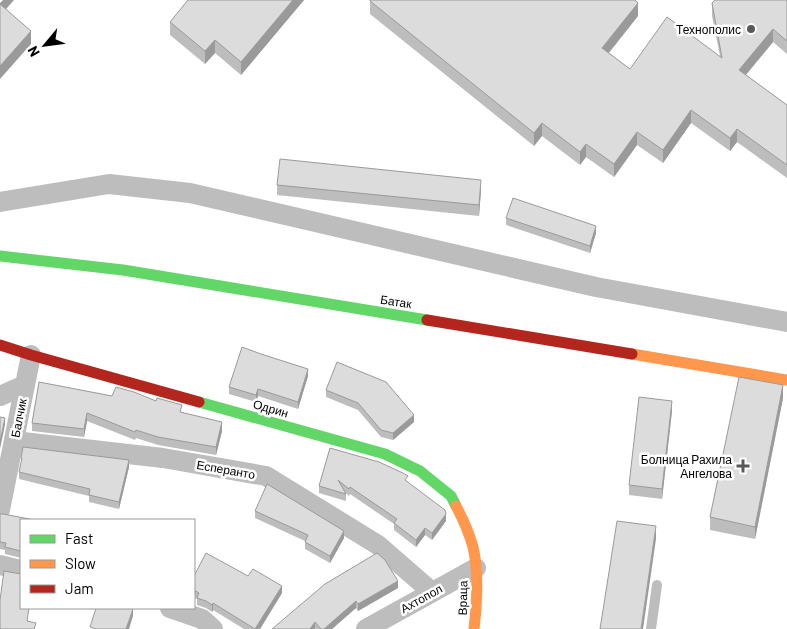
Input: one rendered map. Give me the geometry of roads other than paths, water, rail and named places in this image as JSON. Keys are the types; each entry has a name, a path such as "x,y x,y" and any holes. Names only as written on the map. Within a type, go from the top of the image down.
{"street":[{"path":"0,202 109,184 190,193 596,286 787,322"},
{"name":"Батак","path":"0,256 132,271 787,380"},
{"name":"Одрин","path":"0,345 385,454 420,470 451,496 463,519 472,547 476,568"},
{"name":"Балчик","path":"0,510 31,355"},
{"path":"0,396 25,386"},
{"name":"Есперанто","path":"14,442 163,458 266,476 378,545 432,592"},
{"path":"0,565 20,570"},
{"name":"Ахтопол","path":"366,629 476,568"},
{"name":"Враца","path":"474,629 477,606 476,568"},
{"path":"173,609 202,619 213,629"}],"lane":[{"path":"651,629 656,585"}],"place":[{"name":"Технополис","path":"751,29"},
{"name":"Болница Рахила Ангелова","path":"743,466"}]}
